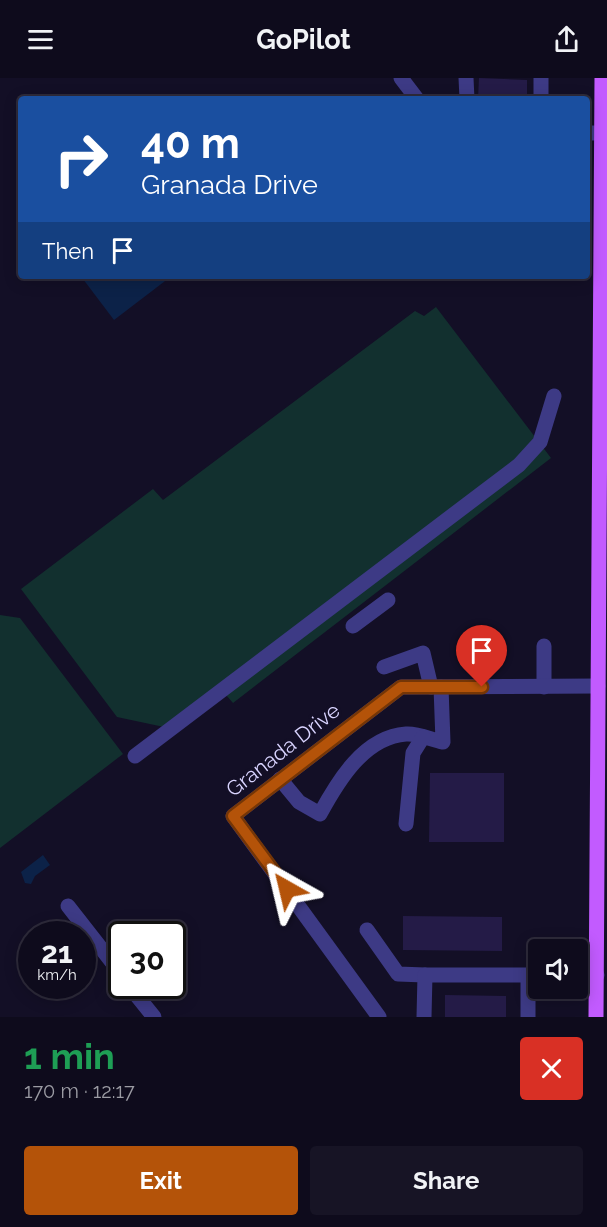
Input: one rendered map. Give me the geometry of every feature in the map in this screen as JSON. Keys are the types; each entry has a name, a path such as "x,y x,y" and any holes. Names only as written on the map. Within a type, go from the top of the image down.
{"main road":[{"path":"596,1017 600,965 603,836 602,712 598,686 603,635 604,185 594,133 602,78"}],"street":[{"path":"401,78 415,96"},
{"path":"465,78 467,96"},
{"path":"541,78 541,96"},
{"path":"135,756 519,465 540,442 554,396"},
{"path":"353,626 388,600"},
{"path":"544,646 544,687"},
{"path":"280,779 299,802 320,814 334,787 352,764 381,741 407,734 443,742 436,687 423,654 384,667"},
{"name":"Granada Drive","path":"379,1017 233,816 401,687 598,686"},
{"path":"406,824 413,753 423,737"},
{"path":"68,906 108,957"},
{"path":"367,930 398,974 528,975"},
{"path":"424,1017 425,975"},
{"path":"139,999 154,1017"},
{"path":"528,1017 530,999"}],"green space":[{"path":"436,307 551,458 233,703 220,688 164,727 117,717 21,589 153,489 163,500 415,311 424,316"},
{"path":"0,615 20,618 123,754 0,848"}],"water":[{"path":"83,279 168,279 114,320"},
{"path":"43,855 50,865 35,876 31,884 25,883 21,872"}],"building":[{"path":"479,78 527,80 527,96 478,96"},
{"path":"430,773 504,773 504,842 429,842"},
{"path":"403,916 502,917 502,951 403,950"},
{"path":"445,995 506,996 506,1017 445,1017"}],"route":[{"path":"287,889 233,816 401,687 482,687"}]}
